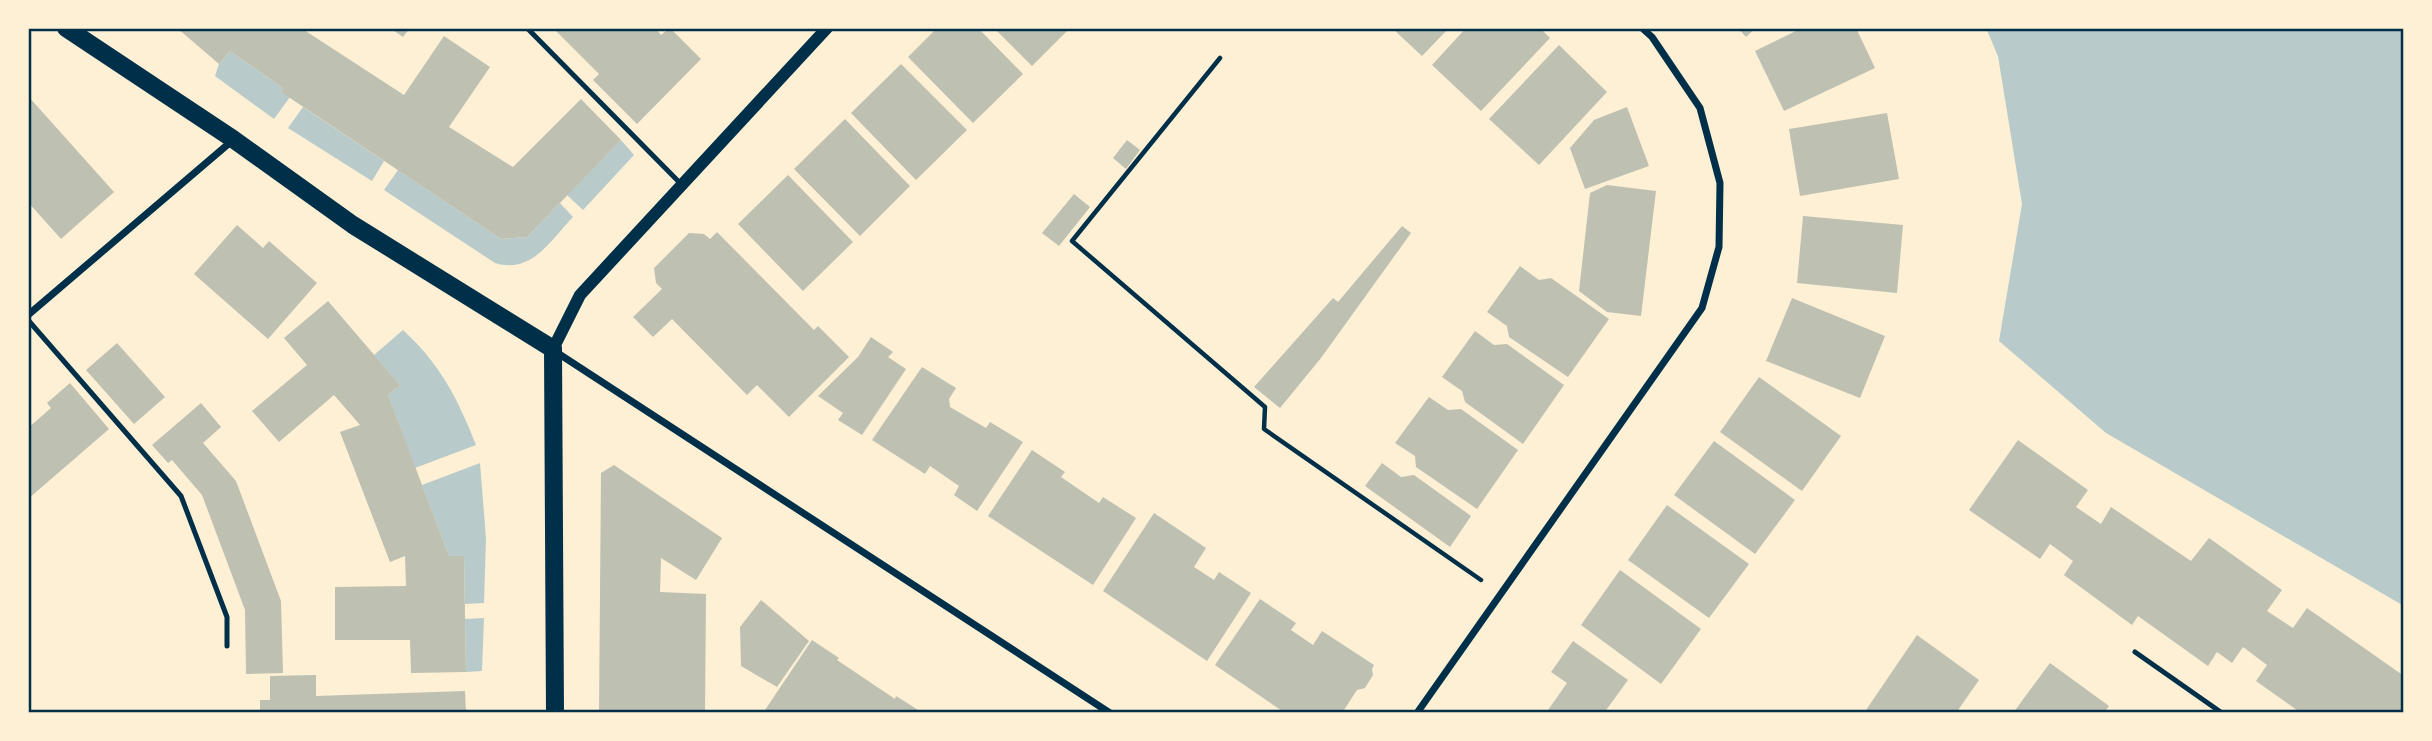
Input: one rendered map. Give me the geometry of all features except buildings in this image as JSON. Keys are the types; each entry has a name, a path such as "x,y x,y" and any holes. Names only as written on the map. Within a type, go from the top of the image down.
{"main road":[{"path":"65,28 233,139 353,225 553,349 555,713"}],"street":[{"path":"827,28 580,295 553,349 1110,713"},
{"path":"1417,713 1702,307 1719,247 1720,183 1700,108 1652,37 1642,28"},
{"path":"28,315 233,139"}],"lane":[{"path":"527,28 681,184"},
{"path":"28,320 181,496 227,617 227,646"},
{"path":"2135,652 2222,713"}],"path":[{"path":"1220,58 1072,241 1265,407 1264,429 1500,593"}],"shaded area":[{"path":"1986,28 2404,28 2404,606 2106,433 1999,341 2022,204 1998,56"},
{"path":"230,51 283,88 281,92 290,97 274,119 215,76 219,64"},
{"path":"303,107 384,161 372,181 288,128"},
{"path":"621,140 634,155 583,210 567,195"},
{"path":"398,170 501,239 527,237 560,203 573,217 548,245 530,260 520,264 495,263 384,190"},
{"path":"403,330 447,383 476,445 415,468 388,395 400,385 374,355"},
{"path":"480,463 486,538 484,603 465,604 464,556 449,556 422,485"},
{"path":"484,618 482,671 466,672 465,619"}]}
